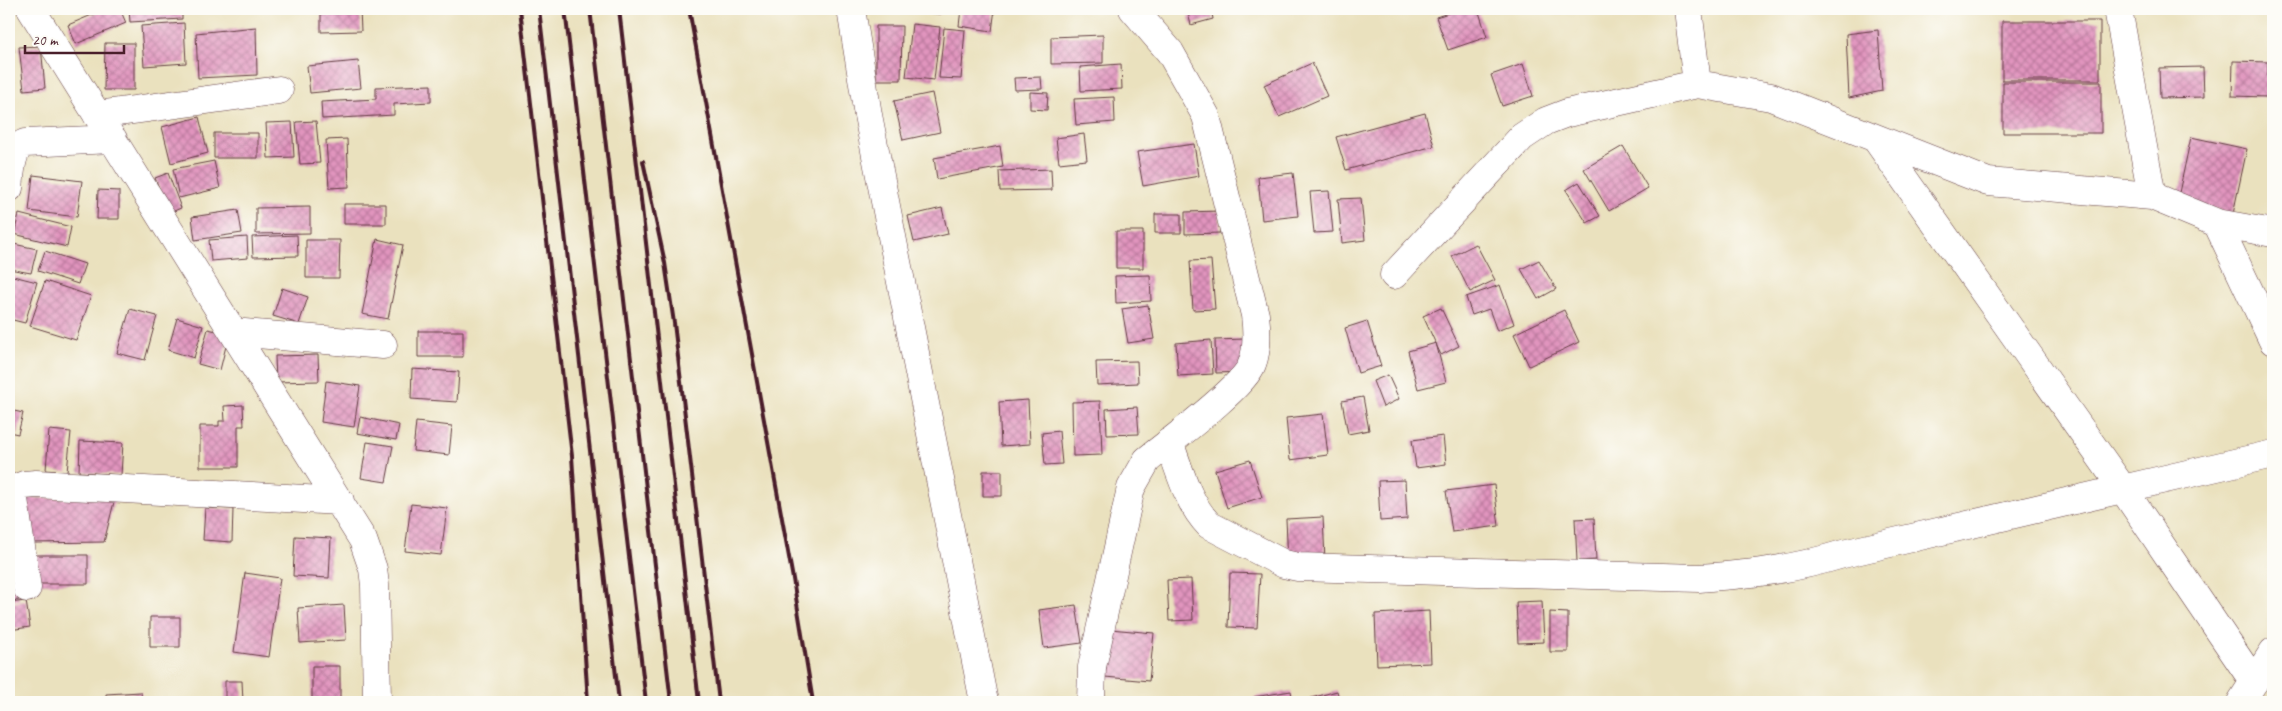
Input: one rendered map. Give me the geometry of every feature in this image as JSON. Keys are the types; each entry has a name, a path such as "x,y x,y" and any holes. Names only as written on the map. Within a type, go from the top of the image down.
{"street":[{"path":"31,9 340,500 363,540 373,569 377,702"},
{"path":"851,9 868,115 984,702"},
{"path":"1091,702 1092,667 1131,488 1147,460 1239,384 1248,373 1252,364 1257,328 1206,116 1170,52 1133,9"},
{"path":"1688,9 1697,84"},
{"path":"2118,9 2152,196"},
{"path":"1394,275 1522,137 1546,121 1567,112 1697,84 1770,97 1988,182 2152,196 2217,224 2273,233"},
{"path":"97,115 280,90"},
{"path":"9,188 15,151 19,145 25,143 113,139"},
{"path":"1876,139 2123,489 2247,692 2273,652"},
{"path":"2217,224 2273,340"},
{"path":"234,332 383,345"},
{"path":"1170,442 1191,501 1209,525 1284,564 1298,567 1699,578 1766,573 1801,567 1843,554 2273,454"},
{"path":"27,588 14,499 10,490 24,485 36,484 340,500"}],"building":[{"path":"106,9 120,9 126,23 76,44 68,25"},
{"path":"129,9 182,9 182,19 130,22"},
{"path":"321,9 360,9 361,31 321,32"},
{"path":"902,9 941,9 941,14 902,12"},
{"path":"961,9 995,9 992,31 959,26"},
{"path":"1187,9 1211,9 1213,19 1191,25"},
{"path":"1461,9 1478,9 1487,37 1448,50 1436,17"},
{"path":"2177,9 2204,9 2204,13 2177,13"},
{"path":"9,13 11,13 14,52 9,53"},
{"path":"2002,21 2100,21 2100,80 2002,80"},
{"path":"184,23 186,63 144,66 141,26"},
{"path":"912,24 940,27 934,80 906,77"},
{"path":"876,26 902,26 901,80 876,80"},
{"path":"256,27 257,75 198,78 196,33"},
{"path":"944,28 965,30 961,79 939,78"},
{"path":"1878,30 1882,91 1849,98 1846,34"},
{"path":"1103,35 1103,63 1051,64 1051,37"},
{"path":"105,43 134,43 134,90 104,90"},
{"path":"41,46 45,88 24,90 19,47"},
{"path":"358,61 361,88 310,93 307,66"},
{"path":"2233,61 2268,62 2267,97 2232,96"},
{"path":"1312,63 1327,96 1279,117 1264,85"},
{"path":"1121,64 1122,89 1081,91 1080,67"},
{"path":"1523,64 1533,96 1502,106 1491,75"},
{"path":"2203,67 2204,97 2160,98 2159,68"},
{"path":"1041,77 1042,89 1015,90 1014,78"},
{"path":"2003,82 2101,82 2101,133 2003,133"},
{"path":"431,85 431,102 394,104 394,115 322,119 321,102 376,99 376,87"},
{"path":"1030,92 1048,93 1047,110 1030,109"},
{"path":"932,93 940,132 903,140 894,101"},
{"path":"1114,97 1115,122 1076,125 1074,99"},
{"path":"1425,113 1434,146 1346,170 1336,137"},
{"path":"199,117 208,153 171,163 162,127"},
{"path":"316,121 320,163 300,164 296,122"},
{"path":"292,122 294,157 268,158 266,123"},
{"path":"214,133 258,133 258,158 214,158"},
{"path":"1084,134 1087,160 1059,163 1056,138"},
{"path":"2191,137 2247,149 2233,214 2177,202"},
{"path":"347,139 349,187 329,188 326,140"},
{"path":"1194,144 1199,176 1143,186 1137,152"},
{"path":"1000,146 1003,167 937,179 934,158"},
{"path":"1623,146 1648,188 1609,211 1584,169"},
{"path":"214,161 220,188 179,198 173,169"},
{"path":"1051,169 1052,190 1000,191 999,171"},
{"path":"168,173 181,208 169,213 155,178"},
{"path":"1293,173 1298,216 1262,220 1258,177"},
{"path":"33,175 82,181 77,217 29,211"},
{"path":"1579,182 1600,216 1587,223 1566,190"},
{"path":"98,190 119,191 119,219 97,219"},
{"path":"1329,191 1333,232 1314,233 1310,192"},
{"path":"1361,198 1365,240 1342,243 1338,199"},
{"path":"344,204 386,204 386,224 344,224"},
{"path":"310,207 310,233 256,234 256,208"},
{"path":"942,208 948,234 914,242 908,216"},
{"path":"238,210 242,233 195,240 192,217"},
{"path":"1220,211 1220,233 1185,234 1185,212"},
{"path":"19,214 71,227 67,247 14,234"},
{"path":"1155,214 1181,214 1181,233 1155,233"},
{"path":"1116,231 1143,231 1143,268 1116,268"},
{"path":"297,235 298,256 253,257 252,237"},
{"path":"247,237 248,258 211,261 209,240"},
{"path":"377,239 403,245 388,319 362,314"},
{"path":"306,240 340,240 339,278 306,278"},
{"path":"9,243 37,249 31,273 9,269"},
{"path":"1476,244 1495,280 1470,292 1452,256"},
{"path":"45,251 85,264 78,284 38,271"},
{"path":"1211,260 1215,309 1193,310 1190,261"},
{"path":"1539,260 1556,289 1538,299 1521,269"},
{"path":"9,275 37,282 25,323 9,319"},
{"path":"1150,275 1151,301 1116,303 1115,276"},
{"path":"45,281 91,296 76,340 30,326"},
{"path":"1500,285 1514,324 1497,331 1489,309 1472,315 1466,297"},
{"path":"282,288 308,297 299,324 273,316"},
{"path":"1148,305 1154,339 1128,343 1122,309"},
{"path":"1441,308 1459,346 1441,355 1423,316"},
{"path":"130,309 157,316 145,360 117,353"},
{"path":"1564,310 1579,342 1529,366 1514,334"},
{"path":"177,318 203,326 194,358 168,350"},
{"path":"1367,321 1381,366 1358,373 1345,328"},
{"path":"208,329 229,334 220,370 198,364"},
{"path":"418,331 463,331 463,357 418,357"},
{"path":"1244,339 1245,372 1216,373 1215,340"},
{"path":"1211,340 1213,374 1178,376 1176,343"},
{"path":"1436,343 1446,382 1418,389 1408,351"},
{"path":"318,355 319,381 276,382 275,356"},
{"path":"1137,361 1138,383 1097,385 1096,362"},
{"path":"412,369 459,372 457,402 411,399"},
{"path":"1388,375 1399,399 1383,407 1373,381"},
{"path":"326,381 360,386 354,427 321,422"},
{"path":"1363,397 1369,430 1348,434 1342,401"},
{"path":"1028,400 1030,444 1001,446 999,402"},
{"path":"1100,401 1102,455 1073,456 1072,402"},
{"path":"243,405 244,426 238,426 238,467 200,467 200,426 219,426 219,421 225,421 224,406"},
{"path":"1137,407 1139,434 1107,435 1106,409"},
{"path":"10,410 23,413 18,434 9,432"},
{"path":"1323,414 1328,455 1290,460 1286,418"},
{"path":"360,417 399,425 396,440 357,433"},
{"path":"416,422 452,426 449,455 413,451"},
{"path":"49,430 71,432 67,472 46,470"},
{"path":"1059,431 1062,464 1045,465 1042,433"},
{"path":"1443,436 1446,464 1416,468 1412,440"},
{"path":"80,441 123,443 121,475 79,472"},
{"path":"367,442 393,446 386,482 361,478"},
{"path":"1250,460 1262,497 1227,508 1215,470"},
{"path":"983,471 1002,471 1002,496 983,496"},
{"path":"1405,480 1407,519 1380,521 1378,481"},
{"path":"1494,485 1499,526 1452,532 1446,491"},
{"path":"26,498 115,498 104,542 31,543"},
{"path":"411,504 447,508 441,555 405,551"},
{"path":"205,508 233,509 232,542 203,540"},
{"path":"1323,517 1325,560 1288,562 1286,519"},
{"path":"1594,518 1596,560 1577,561 1575,519"},
{"path":"295,536 331,538 329,578 293,576"},
{"path":"15,544 19,600 9,601 9,545"},
{"path":"36,555 88,555 88,584 36,584"},
{"path":"245,573 280,578 269,657 234,652"},
{"path":"1230,573 1260,574 1257,628 1228,627"},
{"path":"1191,579 1193,620 1169,621 1167,580"},
{"path":"26,601 30,627 9,630 9,603"},
{"path":"1542,601 1544,642 1518,643 1516,602"},
{"path":"344,605 346,640 300,643 298,608"},
{"path":"1076,605 1082,643 1044,648 1039,610"},
{"path":"1429,611 1431,663 1377,665 1375,614"},
{"path":"1550,612 1568,613 1568,652 1550,652"},
{"path":"150,617 180,617 180,647 150,647"},
{"path":"1110,629 1154,633 1149,681 1105,677"},
{"path":"312,666 340,666 340,702 312,702"},
{"path":"225,681 242,681 243,702 225,702"},
{"path":"1291,691 1293,702 1255,702 1254,697"},
{"path":"1337,691 1340,702 1312,702 1311,698"},
{"path":"141,692 142,702 106,702 106,694"}],"railway":[{"path":"520,9 572,456 588,702"},
{"path":"539,9 619,702"},
{"path":"565,9 646,702"},
{"path":"590,9 671,702"},
{"path":"619,9 699,702"},
{"path":"689,9 793,579 813,702"},
{"path":"643,161 665,263 674,323 719,702"}]}
